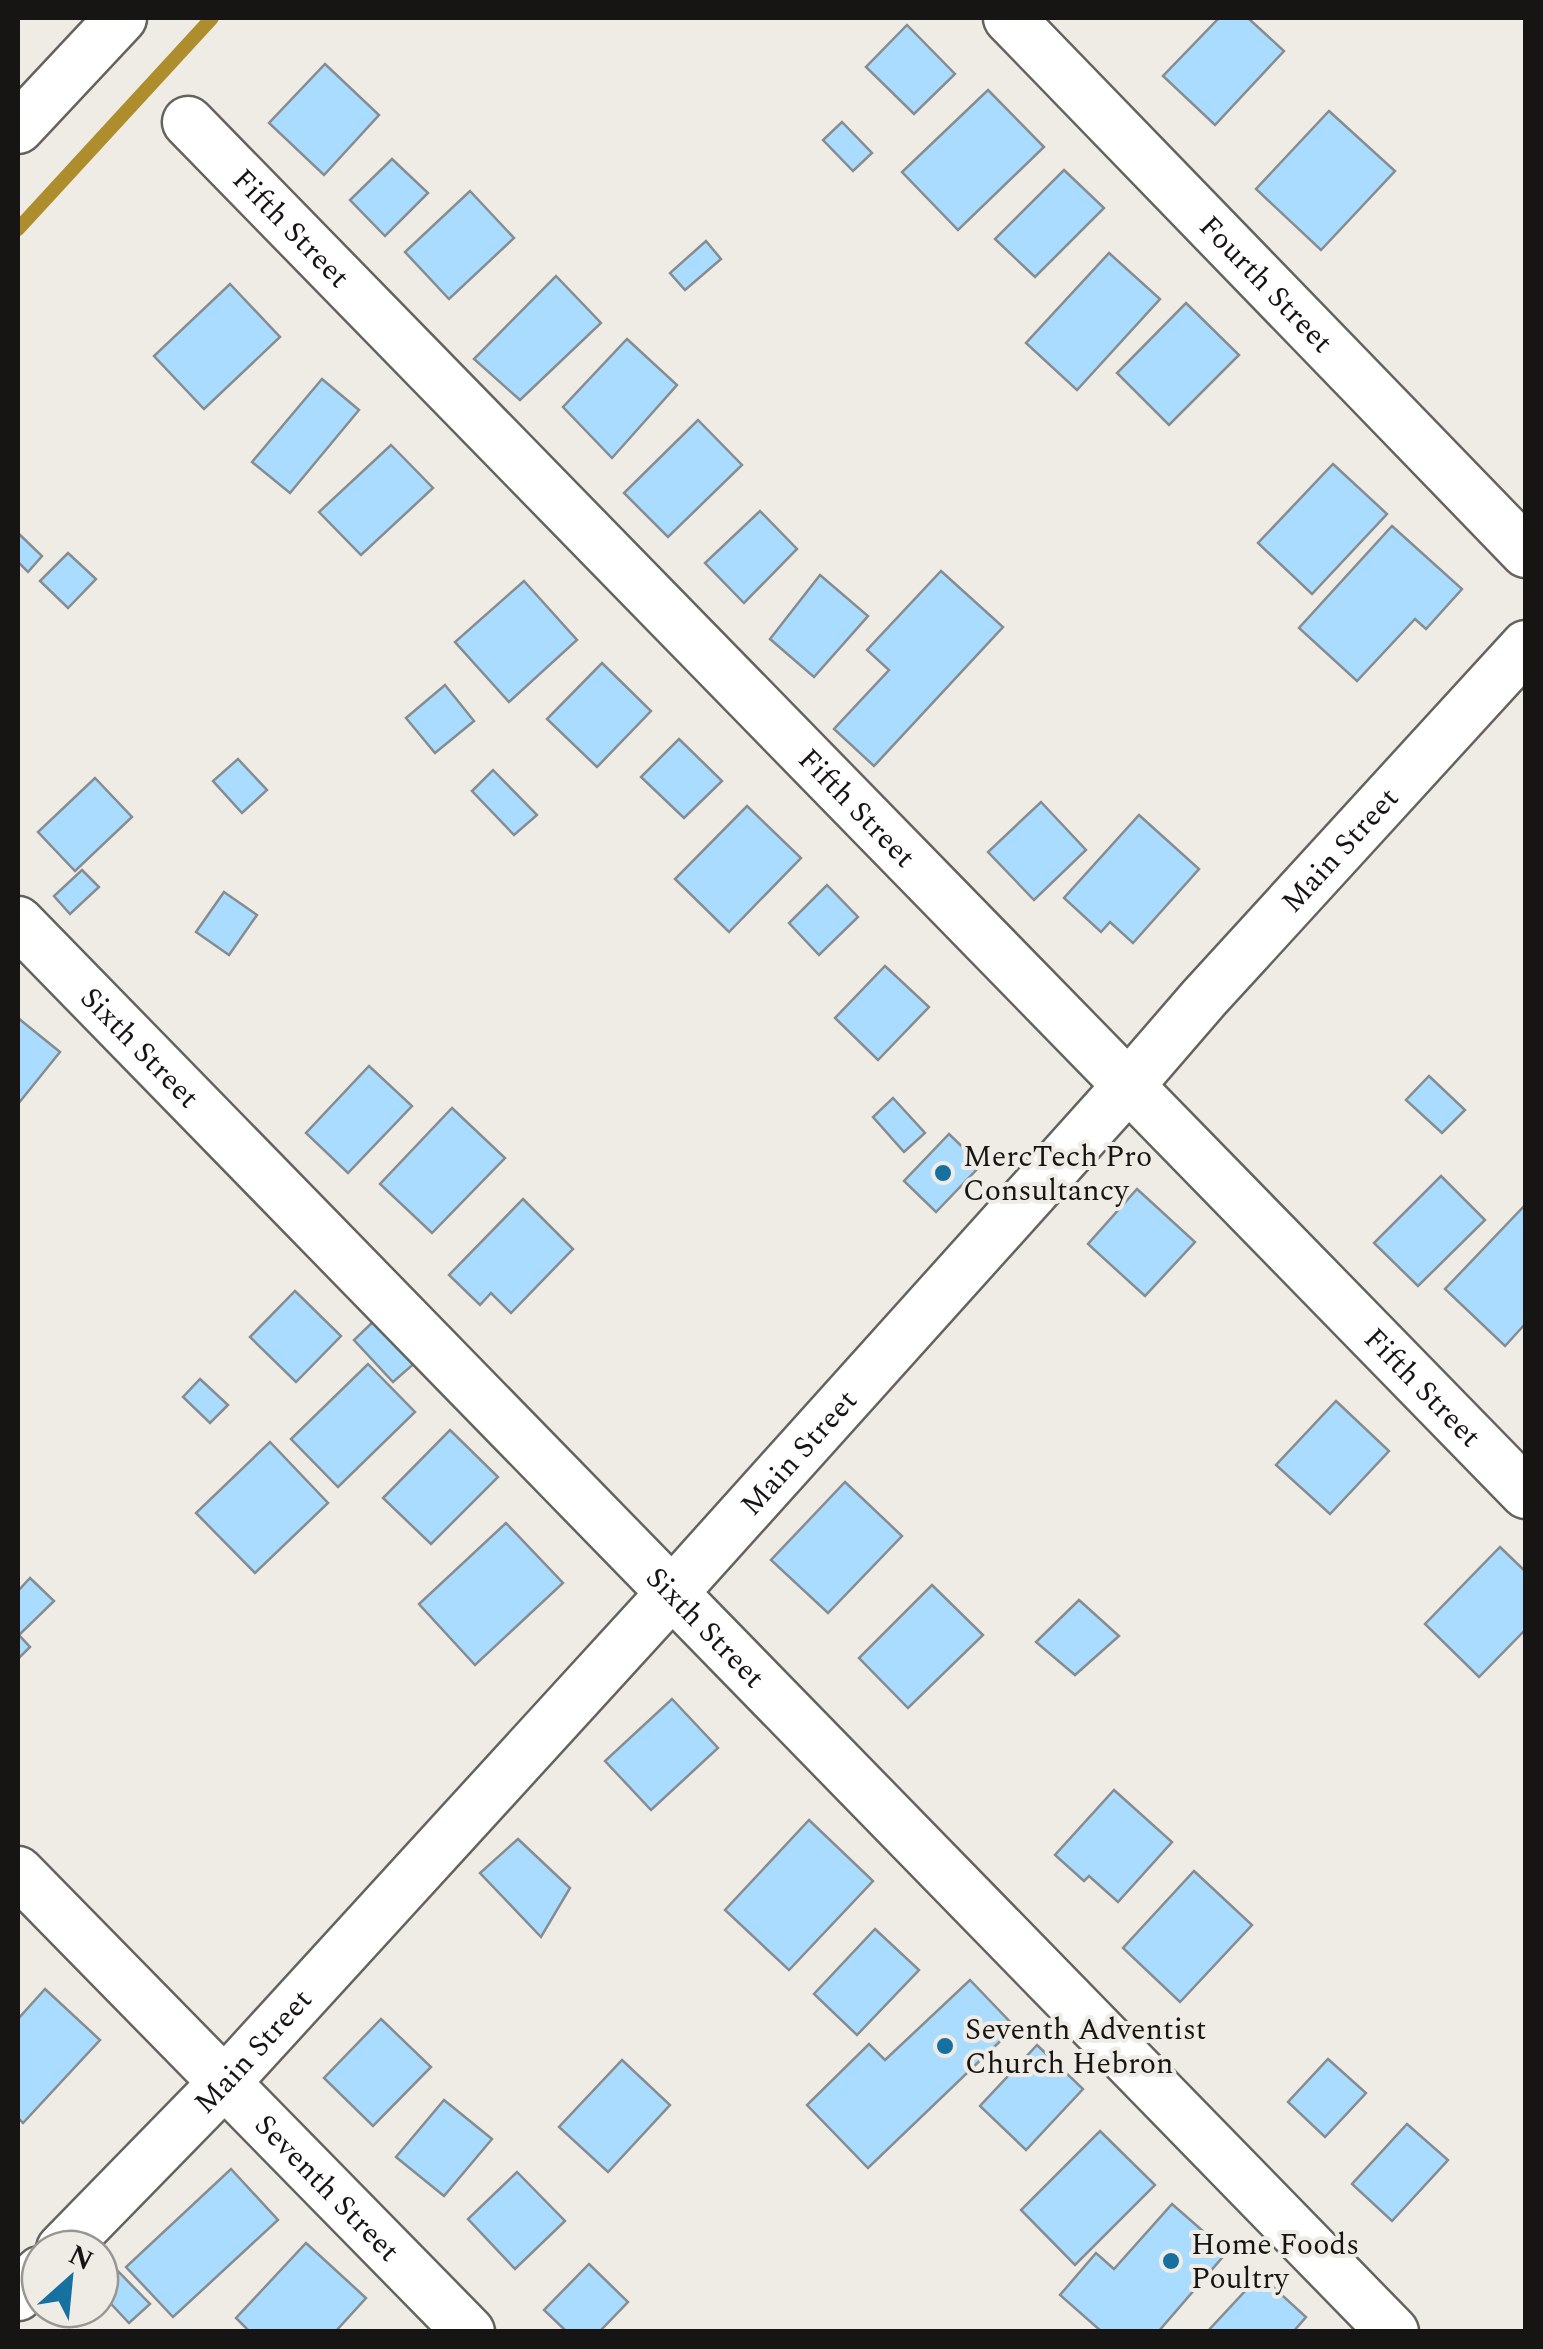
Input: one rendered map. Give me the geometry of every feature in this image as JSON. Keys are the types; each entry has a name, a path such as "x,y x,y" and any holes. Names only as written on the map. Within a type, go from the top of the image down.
{"street":[{"path":"18,128 121,18"},
{"name":"Fourth Street","path":"1009,18 1526,552"},
{"name":"Fifth Street","path":"188,122 1526,1493"},
{"name":"Main Street","path":"82,2229 225,2082 672,1593 1204,998 1526,646"},
{"name":"Sixth Street","path":"18,922 1393,2332"},
{"name":"Seventh Street","path":"18,1872 469,2332"}],"building":[{"path":"1219,18 1248,18 1284,51 1215,125 1163,76"},
{"path":"907,25 955,74 914,114 866,67"},
{"path":"325,64 379,115 324,175 269,123"},
{"path":"988,90 1044,147 958,230 902,172"},
{"path":"1329,111 1395,171 1321,250 1256,189"},
{"path":"842,122 872,153 853,171 823,140"},
{"path":"392,159 428,193 385,236 350,200"},
{"path":"1064,170 1104,208 1035,277 995,239"},
{"path":"470,191 514,238 449,299 405,252"},
{"path":"706,241 721,259 685,290 670,273"},
{"path":"1109,253 1160,299 1077,390 1026,343"},
{"path":"556,276 601,323 520,400 474,359"},
{"path":"230,284 280,337 204,409 154,356"},
{"path":"1186,303 1239,355 1169,425 1117,373"},
{"path":"627,339 677,385 612,458 563,407"},
{"path":"322,379 359,410 290,493 252,462"},
{"path":"698,420 742,465 668,537 624,493"},
{"path":"391,445 433,488 361,555 319,512"},
{"path":"1333,464 1387,514 1312,594 1258,543"},
{"path":"760,511 797,549 744,603 705,563"},
{"path":"1392,526 1462,589 1426,629 1415,619 1357,681 1299,628"},
{"path":"18,533 42,556 28,572 18,562"},
{"path":"68,553 96,579 68,608 40,581"},
{"path":"941,571 1003,627 874,766 834,729 889,670 867,650"},
{"path":"820,575 868,616 814,677 770,639"},
{"path":"524,581 577,640 509,702 455,642"},
{"path":"602,663 651,711 597,767 547,719"},
{"path":"445,685 474,721 435,753 406,718"},
{"path":"679,739 722,781 684,818 641,777"},
{"path":"238,759 267,790 242,813 213,781"},
{"path":"493,770 537,815 514,835 472,791"},
{"path":"95,778 132,817 75,871 38,832"},
{"path":"1041,802 1086,850 1034,900 988,852"},
{"path":"747,806 801,858 729,932 675,879"},
{"path":"1139,815 1199,869 1133,943 1110,922 1101,932 1064,898"},
{"path":"82,870 99,887 70,914 54,896"},
{"path":"827,885 858,917 819,955 789,923"},
{"path":"224,892 257,915 229,955 196,932"},
{"path":"885,966 929,1007 878,1060 835,1018"},
{"path":"18,1018 60,1052 18,1104"},
{"path":"369,1066 412,1106 348,1173 306,1133"},
{"path":"1429,1076 1465,1110 1442,1133 1406,1100"},
{"path":"893,1098 925,1133 904,1152 873,1117"},
{"path":"452,1108 505,1158 432,1233 380,1184"},
{"name":"MercTech Pro Consultancy","path":"949,1134 981,1165 936,1212 904,1181"},
{"path":"1441,1176 1485,1220 1418,1286 1374,1243"},
{"path":"1137,1189 1195,1242 1145,1296 1088,1244"},
{"path":"523,1199 573,1249 511,1313 491,1293 480,1305 449,1275"},
{"path":"1526,1204 1526,1323 1505,1346 1445,1289"},
{"path":"295,1291 341,1336 296,1382 250,1337"},
{"path":"377,1318 417,1361 393,1382 354,1340"},
{"path":"368,1364 415,1412 338,1487 291,1439"},
{"path":"200,1379 228,1405 210,1423 183,1397"},
{"path":"1336,1401 1389,1451 1330,1514 1276,1465"},
{"path":"450,1430 498,1477 431,1544 383,1498"},
{"path":"270,1442 328,1503 255,1573 196,1513"},
{"path":"845,1482 902,1536 828,1613 771,1560"},
{"path":"506,1523 563,1583 475,1665 419,1604"},
{"path":"1500,1547 1526,1572 1526,1629 1479,1677 1425,1624"},
{"path":"30,1578 54,1601 19,1635 30,1647 18,1659 18,1591"},
{"path":"932,1585 983,1635 908,1708 859,1658"},
{"path":"1079,1600 1119,1636 1075,1675 1036,1642"},
{"path":"672,1699 718,1748 651,1810 605,1761"},
{"path":"1114,1790 1172,1842 1118,1902 1089,1876 1084,1881 1055,1855"},
{"path":"809,1820 873,1881 789,1970 725,1910"},
{"path":"518,1839 570,1888 541,1937 480,1873"},
{"path":"1194,1871 1252,1925 1180,2002 1123,1948"},
{"path":"875,1929 919,1970 857,2035 814,1994"},
{"path":"970,1980 1015,2027 868,2168 807,2105 869,2044 885,2060"},
{"path":"45,1989 100,2040 23,2123 18,2118 18,2019"},
{"path":"381,2019 431,2067 373,2126 324,2078"},
{"path":"1037,2045 1083,2089 1026,2150 980,2106"},
{"path":"1328,2059 1366,2093 1325,2137 1288,2102"},
{"path":"622,2060 670,2105 608,2172 559,2127"},
{"path":"444,2100 492,2139 444,2196 396,2157"},
{"path":"1407,2124 1448,2160 1392,2221 1352,2184"},
{"path":"1100,2131 1155,2185 1075,2265 1021,2210"},
{"path":"231,2169 278,2220 173,2317 126,2267"},
{"path":"517,2172 565,2221 515,2269 468,2219"},
{"name":"Home Foods Poultry","path":"1172,2204 1227,2252 1158,2332 1102,2332 1060,2295 1096,2253 1114,2269"},
{"path":"306,2243 366,2298 335,2332 250,2332 236,2318"},
{"path":"589,2264 628,2302 599,2332 567,2332 544,2310"},
{"path":"120,2273 150,2304 129,2323 120,2313"},
{"path":"1260,2275 1306,2317 1293,2332 1207,2332"}],"waterway":[{"path":"18,229 212,18"}],"place":[{"name":"MercTech Pro Consultancy","path":"943,1173"},
{"name":"Seventh Adventist Church Hebron","path":"945,2046"},
{"name":"Home Foods Poultry","path":"1171,2261"}]}
